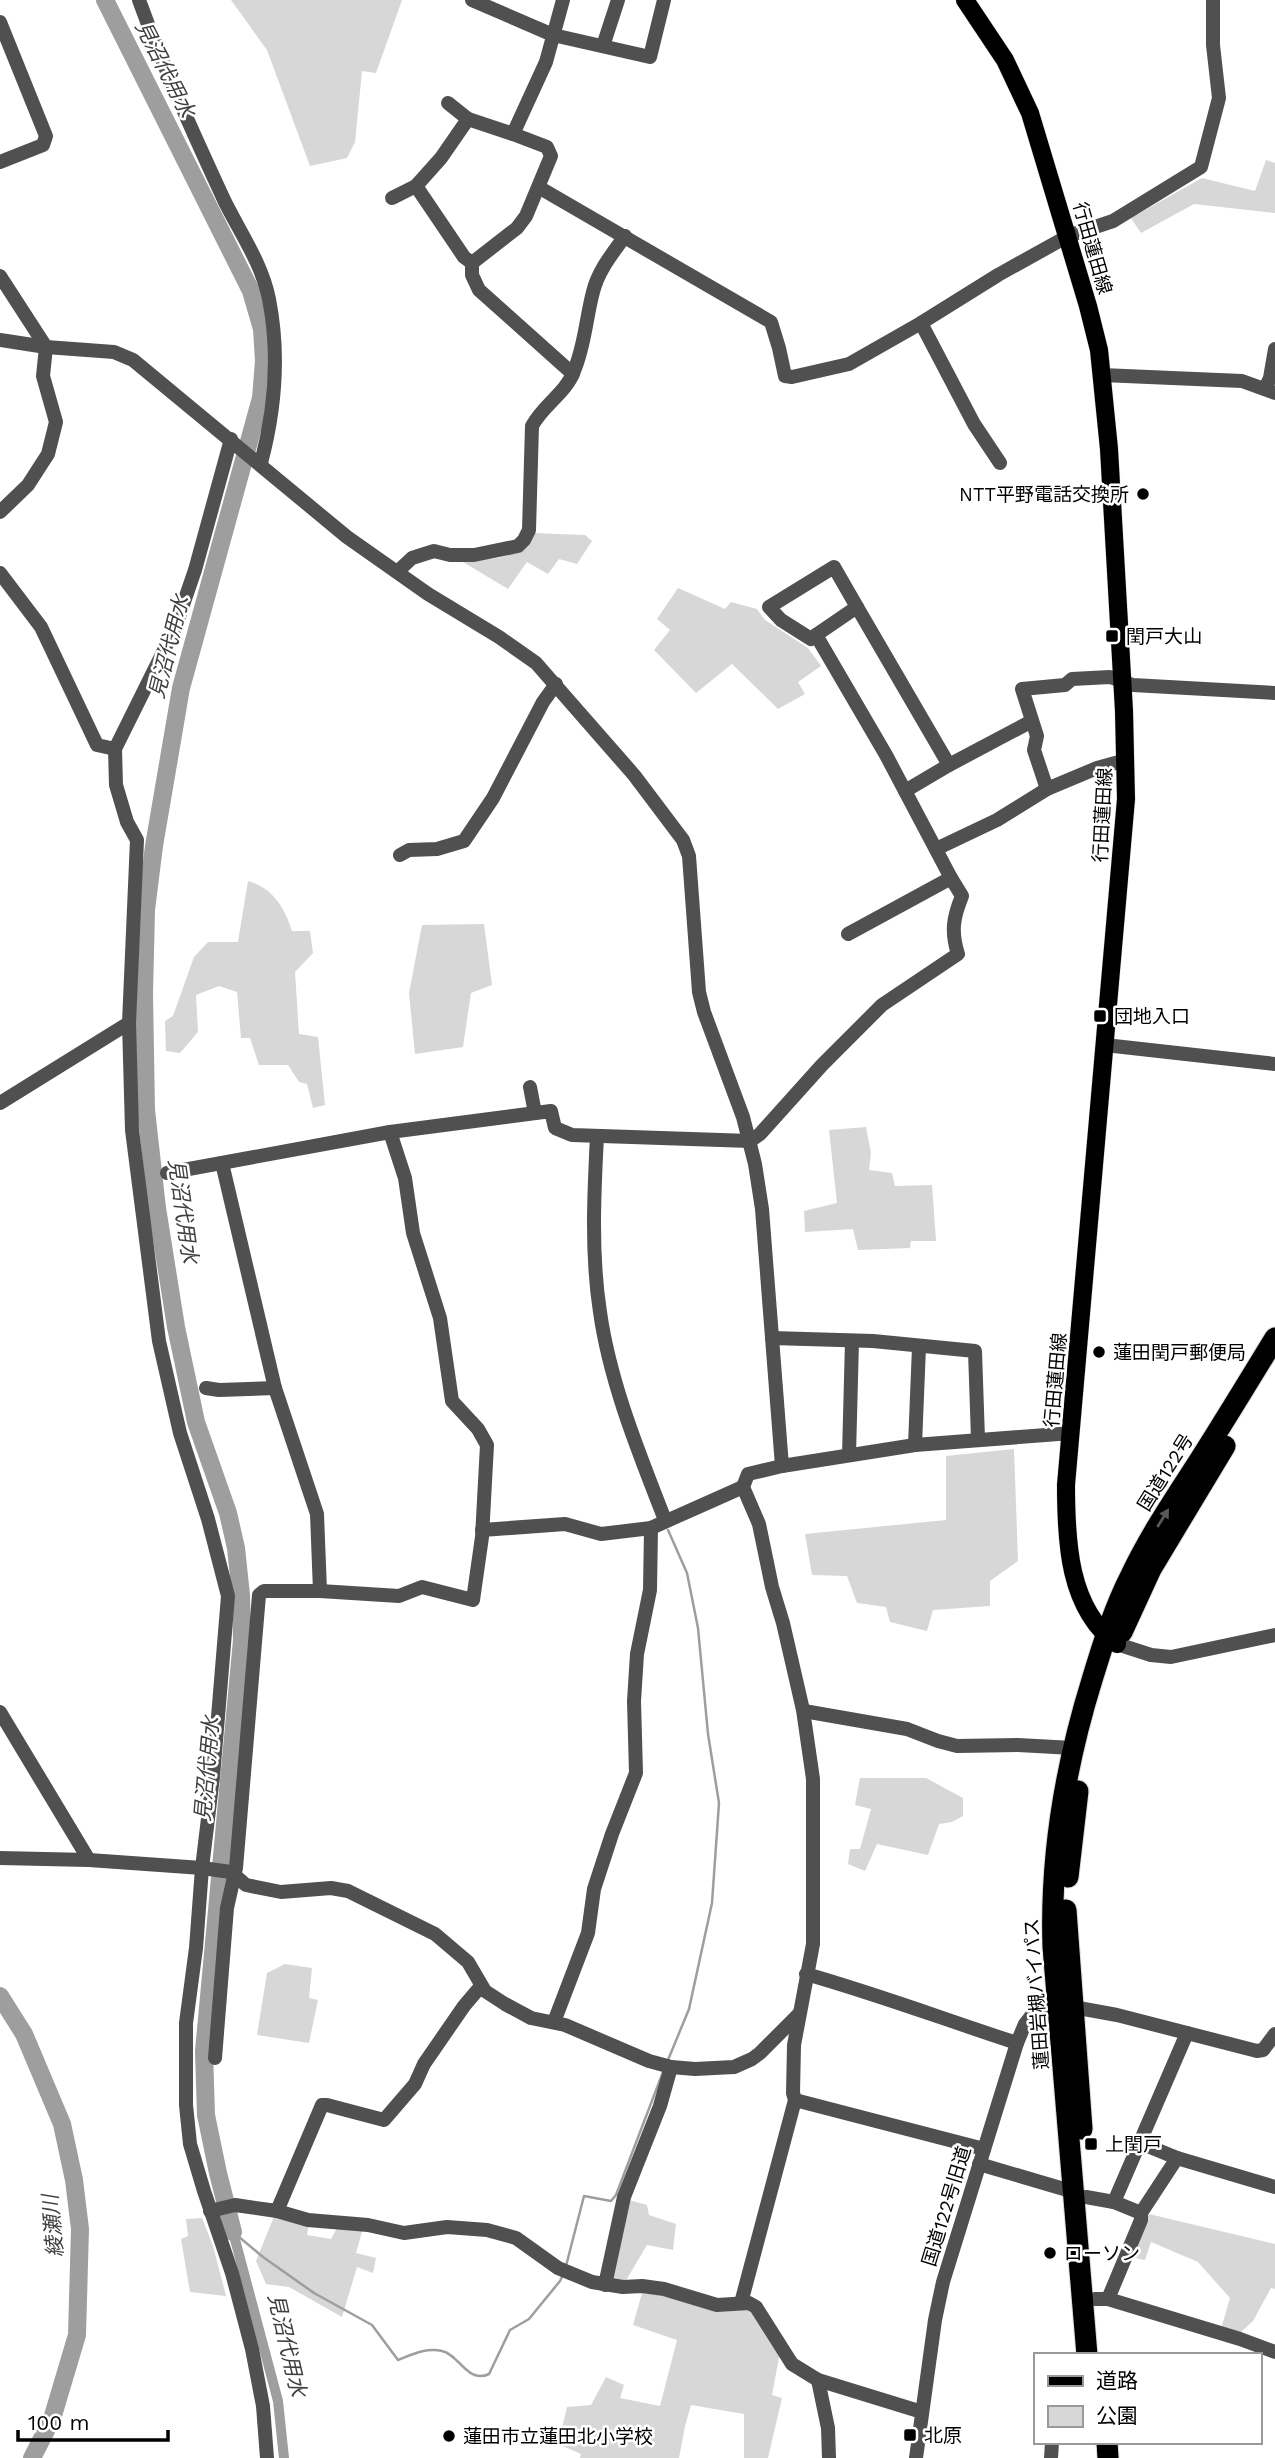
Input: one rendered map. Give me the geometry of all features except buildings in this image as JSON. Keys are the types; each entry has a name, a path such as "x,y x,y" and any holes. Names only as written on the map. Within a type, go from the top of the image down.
{"highway":[{"name":"国道122号","path":"1111,1640 1129,1577 1275,1338"},
{"name":"国道122号","path":"1111,1640 1275,1364"},
{"name":"蓮田岩槻バイパス","path":"1087,2353 1080,2195 1065,2008 1052,1926 1056,1834 1073,1748 1111,1640"},
{"name":"蓮田岩槻バイパス","path":"1065,2008 1066,1907 1073,1825 1086,1750 1111,1640"},
{"name":"蓮田岩槻バイパス","path":"1080,2195 1102,2299 1100,2353"}],"main road":[{"name":"行田蓮田線","path":"965,0 1005,60 1031,113 1096,332 1109,449 1126,799 1066,1485 1066,1515 1077,1588 1084,1609 1111,1640"}],"street":[{"path":"139,0 183,113 256,259 269,298 275,342 275,399 259,462"},
{"path":"472,0 553,35 650,57 664,0"},
{"path":"513,134 546,62 563,0"},
{"path":"603,46 618,0"},
{"path":"540,188 771,322 785,376 792,377 849,364 998,275 1068,236 1113,221 1201,167 1219,98 1213,46 1213,0"},
{"path":"0,22 46,136 43,145 0,162"},
{"path":"448,103 468,119 547,147 551,156 540,188 526,216 517,228 472,263"},
{"path":"392,198 416,186 441,158 468,119"},
{"path":"416,186 464,257 472,263"},
{"path":"397,572 419,555 434,551 450,555 474,555 518,546 524,540 529,530 532,426 538,414 558,396 573,374 601,270 625,236"},
{"path":"472,263 472,275 479,290 573,374"},
{"path":"0,276 46,347 43,376 56,422 48,454 28,485 0,512"},
{"path":"921,323 974,424 1000,463"},
{"path":"0,340 46,347 114,352 133,360 347,537 428,594 499,636 536,663 634,775 683,840 689,856 699,992 750,1141 762,1209 782,1466"},
{"path":"1102,375 1242,382 1270,391 1275,349"},
{"path":"233,441 175,628 115,748 116,785 127,822 137,840 129,1023 132,1129 159,1341 180,1433 208,1519 228,1596 213,1777 209,1869 186,2023 185,2068 190,2144 219,2208 263,2406 267,2458"},
{"path":"857,607 811,639 781,620 769,607 834,566 949,765"},
{"path":"0,573 41,627 97,745 115,748"},
{"path":"167,1173 390,1132 551,1111 555,1128 572,1135 750,1141 760,1135 822,1065 881,1005 958,954 952,925 962,896 816,635"},
{"path":"1048,789 1034,750 1037,736 1022,689 1065,685 1072,679 1110,677 1133,685 1275,692"},
{"path":"400,855 409,850 437,849 464,841 494,798 543,702 556,684"},
{"path":"905,791 1032,721"},
{"path":"936,849 997,820 1048,789 1097,768 1126,760"},
{"path":"848,933 951,878"},
{"path":"0,1103 129,1023"},
{"path":"1105,1045 1275,1064"},
{"path":"530,1087 535,1113"},
{"path":"215,2058 227,1908 259,1595 264,1591 320,1591 399,1596 422,1587 473,1600 482,1530 486,1445 478,1429 452,1401 440,1318 413,1233 405,1178 390,1132"},
{"path":"597,1136 593,1225 599,1310 608,1354 646,1470 666,1520"},
{"path":"222,1163 275,1388 317,1514 320,1591"},
{"path":"772,1338 852,1341 975,1352 978,1439"},
{"path":"849,1455 852,1341"},
{"path":"915,1445 919,1347"},
{"path":"206,1388 275,1388"},
{"path":"741,2303 795,2101 794,2045 813,1944 814,1815 813,1779 804,1711 759,1524 743,1487 748,1474 849,1455 915,1445 1072,1433"},
{"path":"482,1530 565,1524 601,1534 651,1528 743,1487"},
{"path":"554,2022 588,1933 594,1889 613,1829 636,1773 637,1654 650,1590 651,1528"},
{"path":"1111,1640 1151,1656 1171,1657 1275,1635"},
{"path":"804,1711 907,1729 957,1746 1073,1748"},
{"path":"0,1712 89,1860"},
{"path":"0,1858 89,1860 209,1869 232,1873 246,1885 281,1892 331,1888 348,1891 435,1934 468,1962 481,1986 505,2004 531,2018 554,2022 649,2061 671,2067 734,2067 760,2053 798,2015"},
{"path":"806,1974 869,1992 1017,2043"},
{"path":"277,2211 323,2105 384,2120 415,2084 424,2064 481,1986"},
{"path":"1065,2008 1117,2015 1257,2051 1263,2050 1275,2034"},
{"name":"国道122号旧道","path":"916,2458 943,2282 1017,2043 1032,2015 1065,2008"},
{"path":"1114,2202 1187,2033"},
{"path":"605,2285 624,2197 660,2106 671,2067"},
{"path":"795,2101 984,2149"},
{"path":"1138,2142 1177,2158 1275,2187"},
{"path":"1177,2158 1141,2213 1141,2220 1102,2299 1240,2339 1275,2352"},
{"path":"979,2164 1080,2195 1114,2202 1141,2213"},
{"path":"219,2208 277,2211 308,2220 369,2225 404,2233 447,2227 504,2234 516,2238 569,2274 605,2285 664,2289 717,2305 749,2303 756,2307 792,2364 818,2380 922,2412"},
{"path":"818,2380 828,2428 829,2458"}],"green space":[{"path":"231,0 402,0 376,73 362,71 355,142 347,158 310,166 267,50"},
{"path":"1266,160 1275,163 1275,213 1194,204 1141,233 1131,218 1202,178 1255,191"},
{"path":"533,533 585,535 592,541 577,564 559,559 548,574 527,562 508,589 463,562 512,554 527,542"},
{"path":"678,588 725,609 731,602 757,609 765,620 808,648 821,666 798,682 805,694 778,709 732,664 696,693 654,650 670,630 657,619"},
{"path":"248,881 271,893 286,914 292,931 310,931 313,953 295,972 299,1034 318,1037 325,1105 313,1108 307,1084 299,1082 288,1065 259,1065 250,1038 241,1038 237,992 219,986 196,995 198,1032 180,1053 166,1051 165,1021 173,1016 194,957 208,942 238,942"},
{"path":"484,924 492,985 471,993 463,1047 415,1054 409,993 422,925"},
{"path":"866,1127 871,1153 869,1170 892,1173 895,1186 932,1185 936,1241 911,1241 910,1248 858,1250 853,1229 805,1232 804,1211 837,1203 829,1130"},
{"path":"1014,1449 1018,1561 990,1581 990,1606 933,1610 927,1631 890,1622 886,1607 857,1603 847,1576 812,1575 805,1534 946,1520 946,1456"},
{"path":"860,1778 926,1778 963,1798 963,1816 952,1822 939,1824 928,1855 877,1844 865,1871 848,1864 850,1849 860,1849 871,1809 855,1805"},
{"path":"285,1964 312,1968 309,1998 318,2000 309,2043 257,2035 267,1973"},
{"path":"629,2200 647,2205 649,2215 676,2224 673,2250 647,2245 625,2282 610,2278"},
{"path":"275,2214 309,2224 307,2235 331,2239 338,2226 363,2228 356,2253 376,2258 373,2273 357,2267 342,2317 289,2287 266,2284 256,2261"},
{"path":"1149,2214 1275,2244 1275,2289 1271,2288 1253,2321 1240,2333 1221,2329 1230,2298 1198,2262 1151,2242 1145,2260 1130,2257"},
{"path":"202,2218 213,2246 226,2296 190,2292 181,2239 188,2236 186,2219"},
{"path":"642,2293 755,2309 780,2352 772,2395 782,2398 768,2458 744,2458 744,2414 691,2405 679,2458 580,2458 581,2454 558,2444 567,2407 591,2405 606,2377 624,2385 620,2398 660,2406 677,2340 633,2325"}],"waterway":[{"name":"見沼代用水","path":"105,0 251,291 262,329 264,361 261,398 181,688 146,910 144,993 146,1110 157,1208 176,1327 196,1422 228,1513 236,1548 241,1595 242,1640 204,2051 206,2115 233,2232"},
{"path":"668,1530 687,1573 698,1628 708,1734 719,1803 712,1903 689,2009 668,2060"},
{"name":"綾瀬川","path":"0,1996 24,2034 62,2124 74,2180 80,2229 77,2335 52,2419 32,2458"},
{"path":"566,2266 584,2196 611,2201 616,2195 663,2072"},
{"path":"233,2232 314,2293 372,2325 398,2360 425,2351 442,2351 469,2372 481,2376 489,2374 510,2330 529,2319 563,2275"},
{"name":"見沼代用水","path":"233,2232 278,2401 284,2458"}],"place":[{"name":"NTT平野電話交換所","path":"1143,494"},
{"name":"閏戸大山","path":"1112,636"},
{"name":"団地入口","path":"1100,1016"},
{"name":"蓮田閏戸郵便局","path":"1099,1352"},
{"name":"上閏戸","path":"1091,2144"},
{"name":"ローソン","path":"1050,2253"},
{"name":"北原","path":"910,2435"},
{"name":"蓮田市立蓮田北小学校","path":"449,2436"}]}
